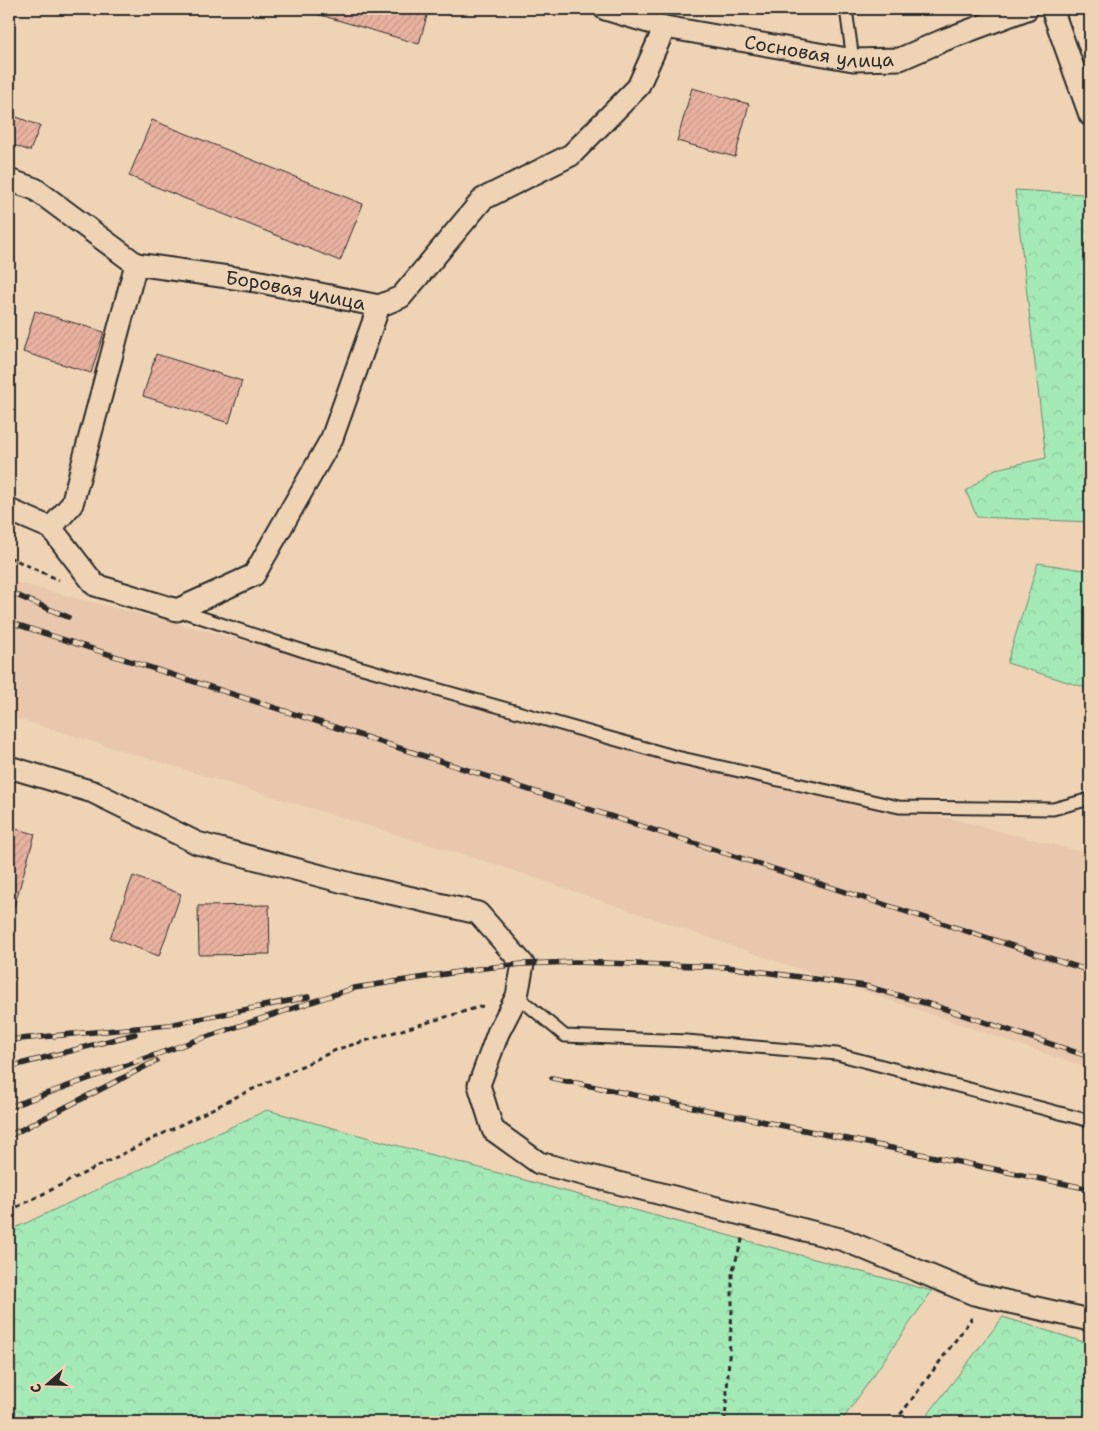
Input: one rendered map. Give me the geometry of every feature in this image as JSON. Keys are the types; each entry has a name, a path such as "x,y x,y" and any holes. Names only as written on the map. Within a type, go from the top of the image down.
{"street":[{"name":"Сосновая улица","path":"605,9 665,27 854,60 900,59 944,40 1027,9"},
{"path":"1052,9 1090,115"},
{"name":"Боровая улица","path":"9,180 35,189 136,264 256,281 378,306 401,296 483,199 571,155 638,87 665,27"},
{"path":"51,528 72,504 136,264"},
{"path":"9,510 51,528 95,585 177,610 254,575 332,438 378,306"},
{"path":"9,767 93,792 196,843 355,885 478,913 523,964 516,996 498,1033 479,1085 493,1130 539,1163 844,1240 974,1294 1090,1320"}],"lane":[{"path":"846,9 854,60"},
{"path":"177,610 313,654 678,757 899,807 1053,809 1090,798"},
{"path":"516,996 565,1036 687,1041 837,1054 1090,1121"}],"path":[{"path":"9,557 67,584 99,586"},
{"path":"9,1211 236,1097 338,1049 516,996"},
{"path":"725,1422 732,1310 732,1273 740,1253 749,1216"},
{"path":"895,1422 987,1297"}],"shaded area":[{"path":"9,581 1090,854 1090,1069 506,868 9,716"}],"green space":[{"path":"1015,190 1082,194 1090,222 1090,522 977,517 966,491 995,469 1046,458"},
{"path":"1038,563 1090,571 1090,689 1007,663"},
{"path":"267,1110 932,1291 841,1422 9,1422 9,1231"},
{"path":"1003,1317 1090,1344 1090,1422 922,1422"}],"building":[{"path":"319,9 429,9 419,44 317,14"},
{"path":"692,88 749,104 735,157 677,141"},
{"path":"9,114 40,126 30,151 9,143"},
{"path":"152,120 363,204 340,261 129,176"},
{"path":"35,311 104,332 91,373 23,352"},
{"path":"156,354 242,381 229,423 143,396"},
{"path":"9,827 35,834 14,907 9,905"},
{"path":"133,876 181,894 159,956 110,938"},
{"path":"269,905 270,954 199,955 198,906"}],"railway":[{"path":"9,592 68,617"},
{"path":"9,622 1090,971"},
{"path":"9,1107 197,1040 354,988 484,968 523,964 575,962 727,967 865,986 939,1007 1090,1057"},
{"path":"9,1040 169,1025 308,997"},
{"path":"9,1067 135,1034"},
{"path":"9,1136 156,1061"},
{"path":"552,1078 1090,1189"}]}
